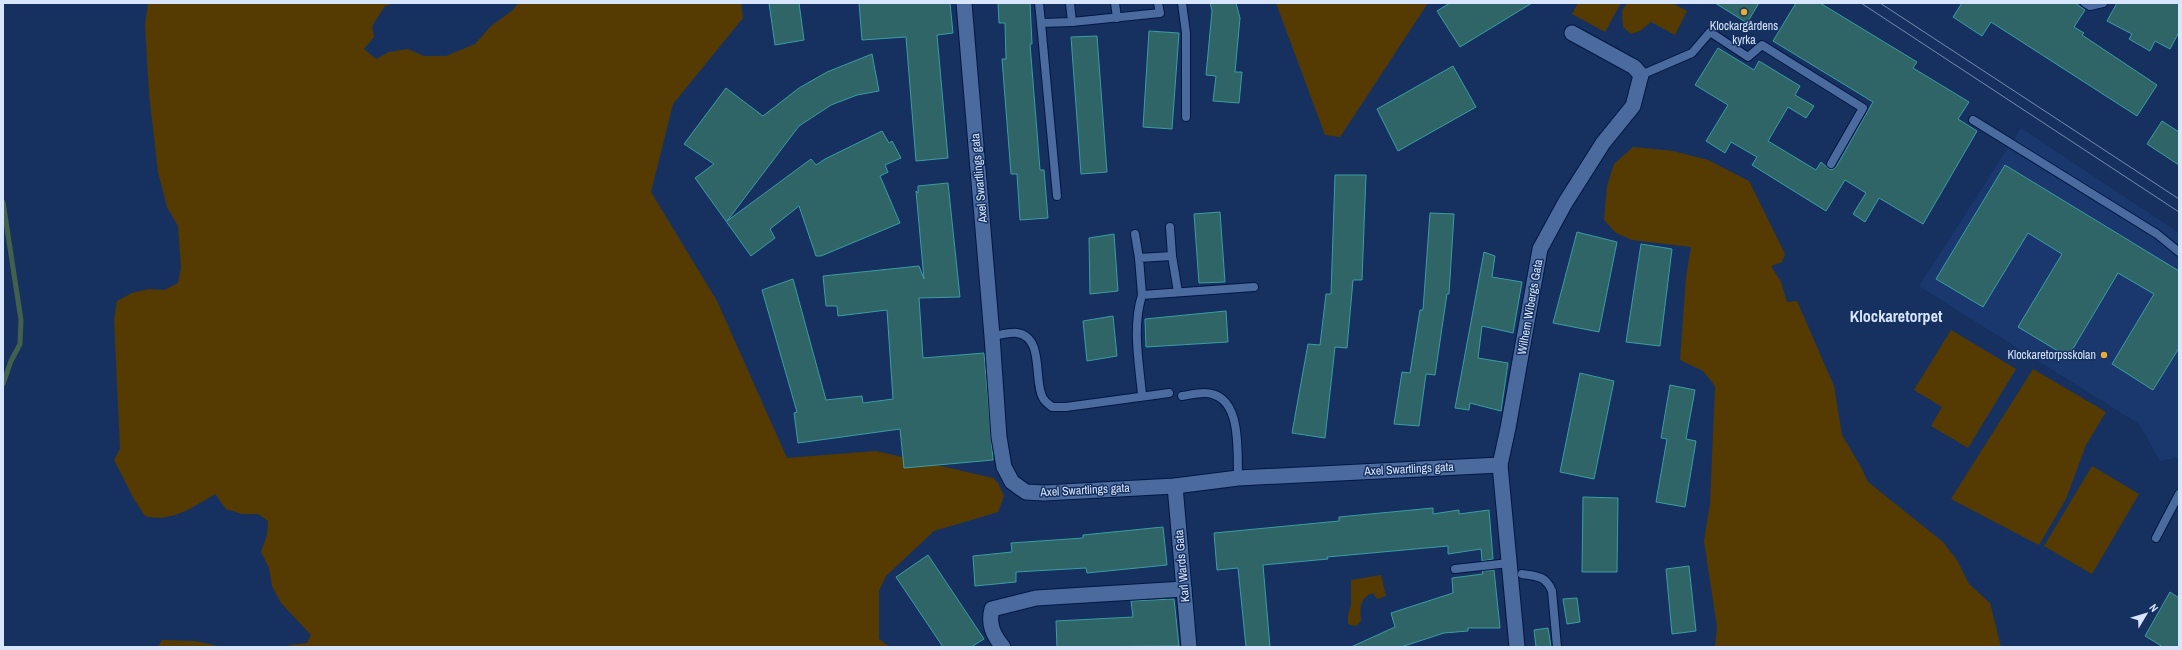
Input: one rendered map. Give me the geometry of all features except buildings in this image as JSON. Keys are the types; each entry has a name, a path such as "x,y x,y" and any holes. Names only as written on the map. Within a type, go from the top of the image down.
{"street":[{"name":"Axel Swartlings gata","path":"964,3 999,436 1004,468 1012,482 1026,492 1044,493 1175,486 1238,478 1500,465"},
{"path":"1572,33 1634,67 1641,75"},
{"name":"Wilhem Wibergs Gata","path":"1517,647 1500,465 1540,249 1565,203 1603,143 1633,106 1641,75"},
{"name":"Karl Wards Gata","path":"1175,486 1189,647"},
{"path":"1003,647 993,631 989,619 992,609 1036,598 1184,589"}],"lane":[{"path":"1039,3 1057,196"},
{"path":"1070,3 1072,22"},
{"path":"1115,3 1117,18"},
{"path":"1042,23 1072,22 1160,13 1158,3"},
{"path":"1182,3 1186,32 1186,116"},
{"path":"2086,3 2090,6 2103,3"},
{"path":"1641,75 1692,53 1710,32 1748,57 1762,45 1863,108 1830,164"},
{"path":"1973,120 2157,234 2179,252"},
{"path":"1170,227 1172,256 1178,292"},
{"path":"1135,234 1139,258 1142,295 1137,312 1136,332 1142,395"},
{"path":"1139,258 1172,256"},
{"path":"1142,295 1254,287"},
{"path":"992,336 1017,333 1028,339 1034,349 1039,384 1043,399 1052,407 1066,407 1142,395 1169,393"},
{"path":"1182,396 1205,393 1224,399 1233,412 1238,478"},
{"path":"2156,538 2179,494"},
{"path":"1455,570 1509,563"},
{"path":"1522,574 1540,576 1549,583 1552,591 1557,647"}],"shaded area":[{"path":"148,3 395,3 385,6 372,26 374,37 364,49 376,59 389,52 408,49 424,56 446,56 475,44 491,26 513,10 518,3 741,3 743,18 673,104 651,192 717,301 787,458 876,451 993,478 998,483 1004,496 998,512 934,531 886,576 879,591 879,639 890,647 285,647 307,643 311,635 281,603 272,586 269,568 261,552 267,535 268,521 258,514 242,514 226,509 215,494 190,509 173,516 155,518 145,516 134,499 114,460 120,449 114,319 117,301 132,293 149,289 164,290 178,283 181,268 178,226 167,207 158,172 149,94 145,25"},
{"path":"1276,3 1428,3 1340,137 1325,135"},
{"path":"1578,3 1621,3 1605,32 1572,14"},
{"path":"1627,3 1672,3 1687,11 1675,35 1651,22 1640,31 1631,34 1623,27 1622,11"},
{"name":"Klockaretorpsskolan","path":"2021,128 2179,233 2179,457 2160,461 2139,424 1919,286"},
{"path":"1633,147 1673,151 1708,160 1749,181 1785,254 1782,262 1771,266 1781,282 1787,302 1797,301 1834,386 1842,435 1868,482 1943,542 1957,560 1969,584 1990,603 2001,647 1715,647 1717,627 1704,541 1710,504 1715,386 1703,371 1680,360 1686,277 1691,247 1632,240 1616,233 1604,220 1607,186 1614,164"},
{"path":"1951,330 2016,369 1968,448 1931,426 1942,407 1914,390"},
{"path":"2033,369 2106,412 2086,445 2066,499 2039,545 1951,499"},
{"path":"2092,466 2139,494 2092,574 2044,546"},
{"path":"1381,575 1386,596 1377,599 1373,593 1368,595 1361,604 1361,621 1356,626 1348,624 1348,615 1351,605 1351,580"},
{"path":"162,640 196,641 222,647 158,647"}],"waterway":[{"path":"3,202 21,320 20,344 11,361 3,384"}],"tram line":[{"path":"1861,3 2179,212"},
{"path":"1880,3 2179,199"}],"place":[{"name":"Klockargårdens kyrka","path":"1744,12"},
{"name":"Klockaretorpsskolan","path":"2104,355"}],"district":[{"name":"Klockaretorpet","path":"1896,316"}]}
